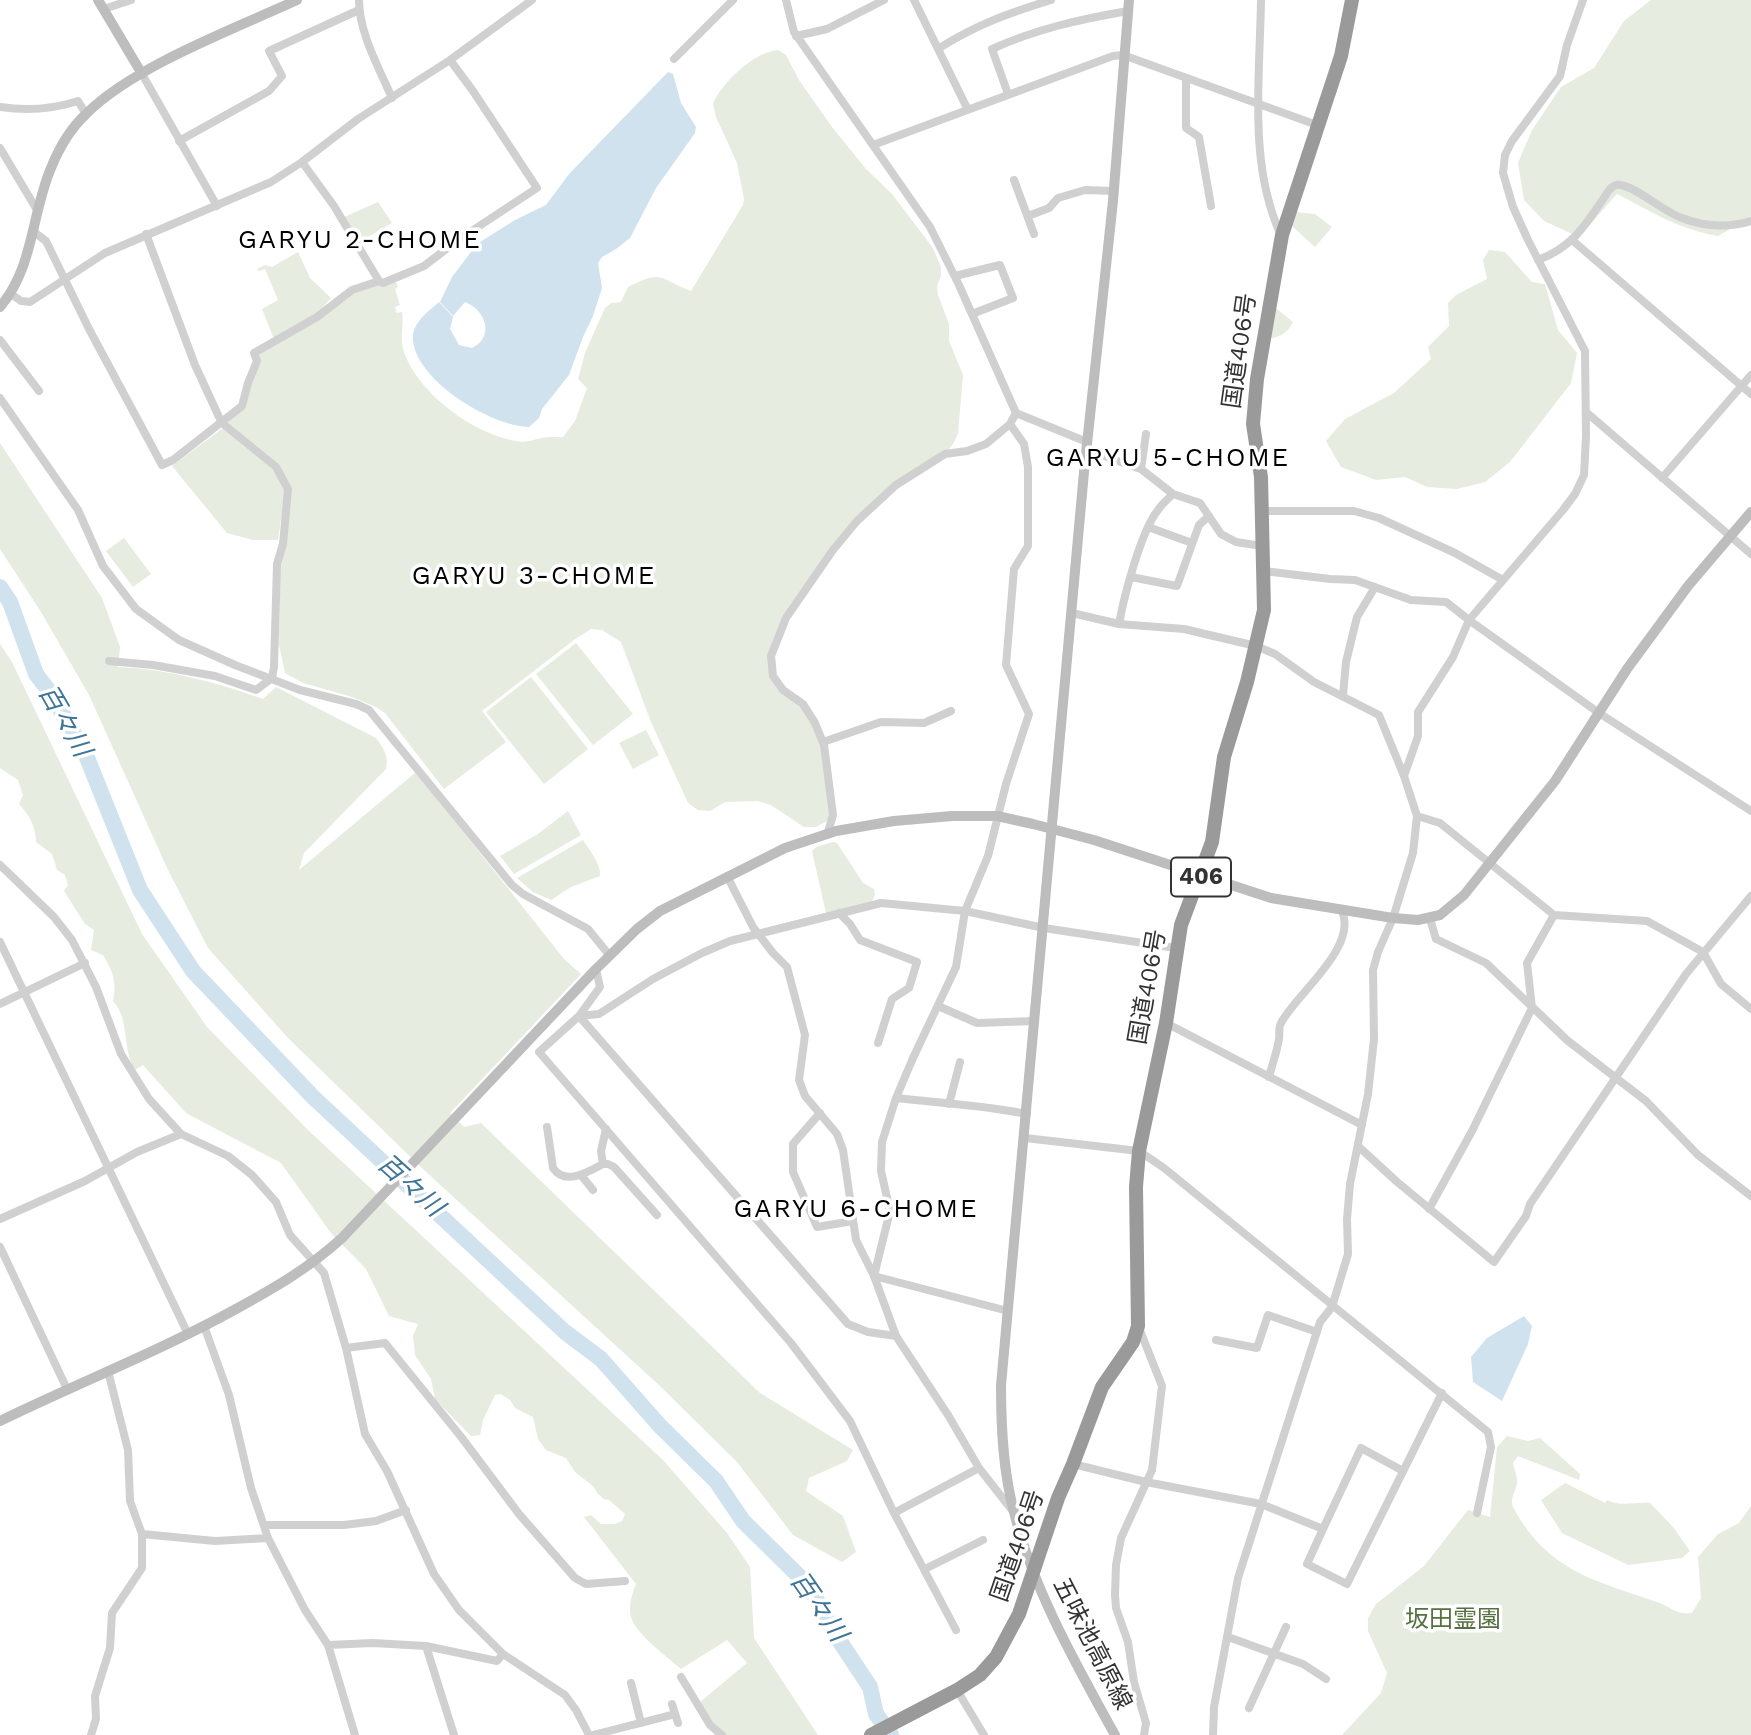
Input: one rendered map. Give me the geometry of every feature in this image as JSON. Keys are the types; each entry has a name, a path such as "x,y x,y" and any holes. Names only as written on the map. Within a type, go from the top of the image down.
{"highway":[{"name":"国道406号","path":"871,1735 957,1690 980,1675 996,1657 1019,1614 1058,1498 1102,1387 1133,1342 1138,1326 1136,1188 1139,1151 1166,1023 1181,925 1201,876 1216,821 1224,757 1264,610 1263,511 1261,477 1252,424 1253,403 1282,235 1341,56 1352,0"}],"street":[{"path":"131,0 101,5 217,206"},
{"path":"0,307 21,275 50,169 65,139 86,114 103,99 142,74 297,0"},
{"path":"351,0 359,10"},
{"path":"359,0 359,10 371,51 392,98"},
{"path":"11,294 21,301 30,302 105,253 271,182 358,120 450,60 531,0"},
{"path":"674,58 733,0"},
{"path":"786,0 796,36 930,228 955,276 1016,413 1087,444 1109,458 1142,469 1173,494 1199,503 1221,534 1236,542 1262,545"},
{"path":"796,36 827,29 884,0"},
{"path":"914,0 967,108"},
{"path":"939,49 963,33 1003,15 1051,0"},
{"path":"1261,0 1259,155 1272,215 1282,235"},
{"path":"1404,776 1418,736 1418,712 1453,657 1469,620 1575,494 1584,475 1585,351 1513,207 1503,173 1505,155 1560,76 1567,44 1583,0"},
{"path":"1008,94 992,50 1038,31 1129,6"},
{"name":"五味池高原線","path":"1115,1735 1032,1572 1014,1513 1001,1422 1008,1311 1129,6"},
{"path":"179,141 269,91 282,76 269,51 359,10"},
{"path":"873,145 967,108 1113,56 1123,55 1317,125"},
{"path":"34,232 46,241 162,465 173,460 242,406 257,361 254,353 317,317 352,290 379,281 383,283 424,266 537,188 450,60"},
{"path":"1186,79 1186,128 1199,137 1210,206"},
{"path":"0,107 39,108 78,101 86,114"},
{"path":"0,148 37,210"},
{"path":"302,162 334,206 379,281"},
{"path":"1014,180 1034,234"},
{"path":"1538,260 1557,253 1572,240 1610,188 1616,185 1637,193 1664,210 1704,225 1731,226 1751,221"},
{"path":"1028,216 1049,208 1058,198 1085,190 1113,191"},
{"path":"146,234 195,365 222,423 276,467 288,489 283,544 277,564 272,678"},
{"path":"1572,240 1751,394"},
{"path":"955,276 1000,265 1013,298 972,314"},
{"path":"0,340 39,391"},
{"path":"1662,478 1751,375"},
{"path":"0,398 78,510 103,566 136,608 179,640 300,690 369,709 512,885 523,894 588,929 610,956"},
{"path":"1586,412 1751,554"},
{"path":"827,835 833,815 823,741 803,704 783,690 773,676 771,656 786,618 833,550 857,521 896,485 945,454 967,451 986,444 1010,424 1016,413"},
{"path":"874,1276 890,1211 881,1171 881,1142 896,1098 956,967 965,911 988,856 997,816 1029,714 1006,665 1014,569 1028,546 1028,467 1024,444 1010,424"},
{"path":"1142,469 1146,434"},
{"path":"1119,624 1123,600 1148,527 1157,511 1173,494"},
{"path":"1263,511 1354,511 1379,518 1455,553 1503,580"},
{"path":"0,1421 204,1326 289,1280 316,1262 637,929 660,911 785,848 827,835 894,821 952,816 997,816 1094,840 1271,898 1393,918 1430,919 1452,908 1555,781 1627,669 1688,586 1751,512"},
{"path":"1131,577 1177,586 1199,525 1209,516"},
{"path":"1148,527 1192,542"},
{"path":"1264,571 1355,580 1411,600 1446,601 1599,713 1751,811"},
{"path":"1343,696 1346,662 1357,617 1375,587"},
{"path":"1072,613 1119,624 1184,629 1256,646 1275,654 1314,682 1380,715 1417,816 1413,853 1393,918 1373,970 1374,1039 1349,1196 1348,1254 1332,1307 1320,1322 1238,1578 1214,1707 1213,1735"},
{"path":"109,661 153,664 215,676 256,690 272,678"},
{"path":"823,741 881,722 924,723 951,711"},
{"path":"1417,816 1440,823 1554,915 1647,921 1703,952 1721,984 1751,1009"},
{"path":"0,865 54,917 72,940 85,963 126,1062 149,1099 181,1134 228,1156 252,1175 276,1202 290,1234 324,1273 346,1348 365,1433 407,1510 434,1574 459,1609 503,1654 565,1695 591,1735 677,1718 672,1704"},
{"path":"727,876 753,927 787,967 805,1035 799,1080 805,1096 837,1134 843,1150 856,1240 874,1276 896,1336 979,1468 1014,1513"},
{"path":"1358,1146 1494,1262 1526,1216 1530,1204 1703,952 1751,896"},
{"path":"579,1016 599,1014 653,979 702,953 756,933 761,935 881,903 965,911 1044,928 1176,948"},
{"path":"1269,1077 1279,1041 1280,1025 1317,978 1340,943 1345,919 1342,911"},
{"path":"839,914 850,924 860,940 917,962 909,988 892,999 878,1043"},
{"path":"1429,1209 1472,1132 1532,1008 1527,963 1554,915"},
{"path":"1430,919 1436,939 1486,963 1532,1008 1646,1101 1698,1155 1751,1196"},
{"path":"0,942 188,1334"},
{"path":"0,1004 85,963"},
{"path":"596,969 600,987 579,1016 539,1052 791,1343 850,1421 894,1513 956,1630"},
{"path":"938,1006 977,1023 1035,1021"},
{"path":"579,1016 848,1324 869,1332 896,1336"},
{"path":"1166,1023 1362,1125"},
{"path":"949,1104 960,1062"},
{"path":"896,1098 993,1107 1027,1114"},
{"path":"820,1113 793,1144 793,1172 817,1227 853,1221"},
{"path":"547,1127 556,1173 565,1177 582,1175 608,1164 614,1167 657,1214"},
{"path":"603,1164 601,1151 606,1129"},
{"path":"0,1219 85,1181 137,1152 181,1134"},
{"path":"1025,1138 1139,1151 1442,1393 1488,1432 1491,1447 1477,1513"},
{"path":"582,1175 593,1190"},
{"path":"0,1247 66,1389"},
{"path":"874,1276 1008,1311"},
{"path":"1216,1339 1257,1348 1268,1315 1317,1332"},
{"path":"204,1326 229,1395 251,1488 268,1538 305,1610 328,1645 355,1735"},
{"path":"1138,1326 1162,1386 1152,1469 1121,1538 1115,1595 1146,1723 1144,1735"},
{"path":"346,1348 385,1343 519,1514 575,1578 586,1584 625,1581"},
{"path":"92,1735 96,1719 95,1696 110,1648 112,1613 142,1568 142,1534 130,1501 128,1450 108,1371"},
{"path":"1403,1471 1361,1448 1307,1563 1347,1584 1442,1393"},
{"path":"1073,1464 1146,1482 1261,1504 1323,1530"},
{"path":"894,1513 979,1468"},
{"path":"264,1525 344,1525 376,1521 407,1510"},
{"path":"142,1534 215,1541 268,1538"},
{"path":"925,1569 983,1540"},
{"path":"1249,1708 1286,1627"},
{"path":"1228,1637 1303,1664 1325,1679"},
{"path":"328,1645 373,1643 426,1646 497,1661 503,1654"},
{"path":"426,1646 454,1735"},
{"path":"681,1677 710,1725 722,1735"},
{"path":"631,1683 641,1723"},
{"path":"957,1690 985,1735"}],"green space":[{"path":"1651,0 1751,0 1751,217 1718,236 1677,224 1617,194 1579,237 1544,221 1524,200 1518,163 1532,130 1561,87 1594,68 1624,21"},
{"path":"778,50 786,55 799,80 832,127 866,169 892,194 933,248 941,267 938,295 949,324 949,341 963,375 958,434 953,444 945,454 897,484 857,521 786,618 772,656 773,676 803,704 815,723 830,780 829,820 816,827 804,827 771,805 758,801 725,802 710,811 698,810 688,803 651,722 621,642 602,630 591,629 482,711 506,742 444,789 385,713 349,696 303,683 285,673 279,645 280,573 288,519 288,483 227,423 245,407 256,354 354,292 378,284 383,287 396,282 398,287 395,289 400,305 395,307 397,313 402,312 403,349 420,381 433,395 465,420 499,437 523,442 545,437 563,437 575,421 587,388 578,379 585,353 605,308 611,303 621,302 628,287 648,278 660,277 691,291 743,205 737,163 716,117 713,103 724,86 741,69 759,56"},
{"path":"378,202 392,223 359,242 344,217"},
{"path":"1295,212 1315,214 1332,227 1315,247 1291,225"},
{"path":"1489,250 1505,252 1532,282 1545,284 1558,330 1577,353 1571,383 1510,462 1485,482 1457,489 1427,487 1405,477 1376,480 1341,467 1326,441 1345,419 1394,393 1431,359 1428,347 1449,326 1448,303 1456,295 1487,279 1483,260"},
{"path":"298,252 310,278 331,298 316,315 274,339 262,309 278,300 265,269 257,269 265,265 272,267"},
{"path":"1273,306 1293,322 1281,335 1264,339"},
{"path":"223,428 278,474 285,492 278,540 253,540 227,533 172,466"},
{"path":"0,443 102,598 120,647 118,667 191,677 263,699 276,687 376,738 379,742 386,756 386,769 304,853 299,870 416,772 564,959 581,974 450,1113 464,1127 481,1123 760,1393 853,1450 847,1461 809,1478 806,1491 843,1516 856,1552 842,1562 793,1535 737,1462 660,1386 424,1170 288,1038 208,948 168,870 89,695 41,612 0,549"},
{"path":"124,538 151,574 133,587 106,551"},
{"path":"576,643 633,714 593,745 536,674"},
{"path":"0,644 12,662 142,934 207,1027 309,1131 662,1459 727,1533 750,1567 754,1638 818,1735 714,1735 700,1702 747,1663 727,1640 681,1669 639,1630 631,1617 630,1609 636,1584 584,1517 591,1515 601,1524 615,1524 622,1521 625,1514 598,1494 593,1486 575,1472 566,1458 546,1450 538,1439 533,1417 515,1408 510,1400 501,1394 495,1395 483,1420 480,1435 471,1436 435,1399 431,1379 415,1355 413,1336 418,1324 389,1316 366,1269 331,1233 281,1163 186,1113 143,1065 135,1070 128,1053 122,1017 113,1001 115,988 112,972 103,955 91,950 94,930 85,924 64,891 68,885 65,875 57,870 52,854 36,842 32,822 19,804 23,795 18,780 0,768"},
{"path":"531,677 588,749 544,784 486,712"},
{"path":"646,730 659,755 633,769 619,743"},
{"path":"568,811 581,835 514,874 500,856 538,834"},
{"path":"583,840 597,862 600,876 571,887 551,900 533,892 517,878"},
{"path":"837,843 863,883 874,889 875,895 871,903 826,913 812,851 816,847"},
{"name":"坂田霊園","path":"1507,1436 1528,1441 1540,1438 1580,1474 1579,1480 1518,1456 1513,1463 1517,1482 1512,1499 1514,1509 1542,1547 1575,1571 1677,1612 1692,1613 1701,1598 1698,1557 1718,1534 1739,1523 1751,1506 1751,1735 1342,1735 1381,1693 1387,1673 1368,1631 1368,1618 1376,1604 1424,1566 1468,1510 1490,1517 1497,1447"},
{"path":"1565,1483 1605,1503 1607,1500 1623,1504 1650,1503 1673,1527 1690,1551 1682,1558 1628,1565 1562,1533 1541,1500"}],"water":[{"path":"668,72 673,74 681,103 696,127 695,133 656,188 630,238 602,257 598,263 602,288 569,375 542,409 539,418 529,427 513,425 477,410 442,386 428,372 413,341 417,323 439,302 453,317 450,329 459,345 472,348 479,343 484,337 485,324 478,311 465,302 453,316 440,302 452,277 477,244 515,220 546,205 569,174"},
{"path":"1524,1316 1532,1326 1528,1344 1502,1401 1473,1382 1471,1357 1487,1338"}],"waterway":[{"name":"百々川","path":"0,587 10,602 36,674 52,695 86,755 140,890 193,971 313,1097 565,1332 601,1359 660,1426 716,1481 743,1521 809,1586 837,1637 870,1687 876,1714 891,1735"}],"district":[{"name":"GARYU 2-CHOME","path":"360,240"},
{"name":"GARYU 5-CHOME","path":"1168,458"},
{"name":"GARYU 3-CHOME","path":"534,576"},
{"name":"GARYU 6-CHOME","path":"856,1209"}]}
